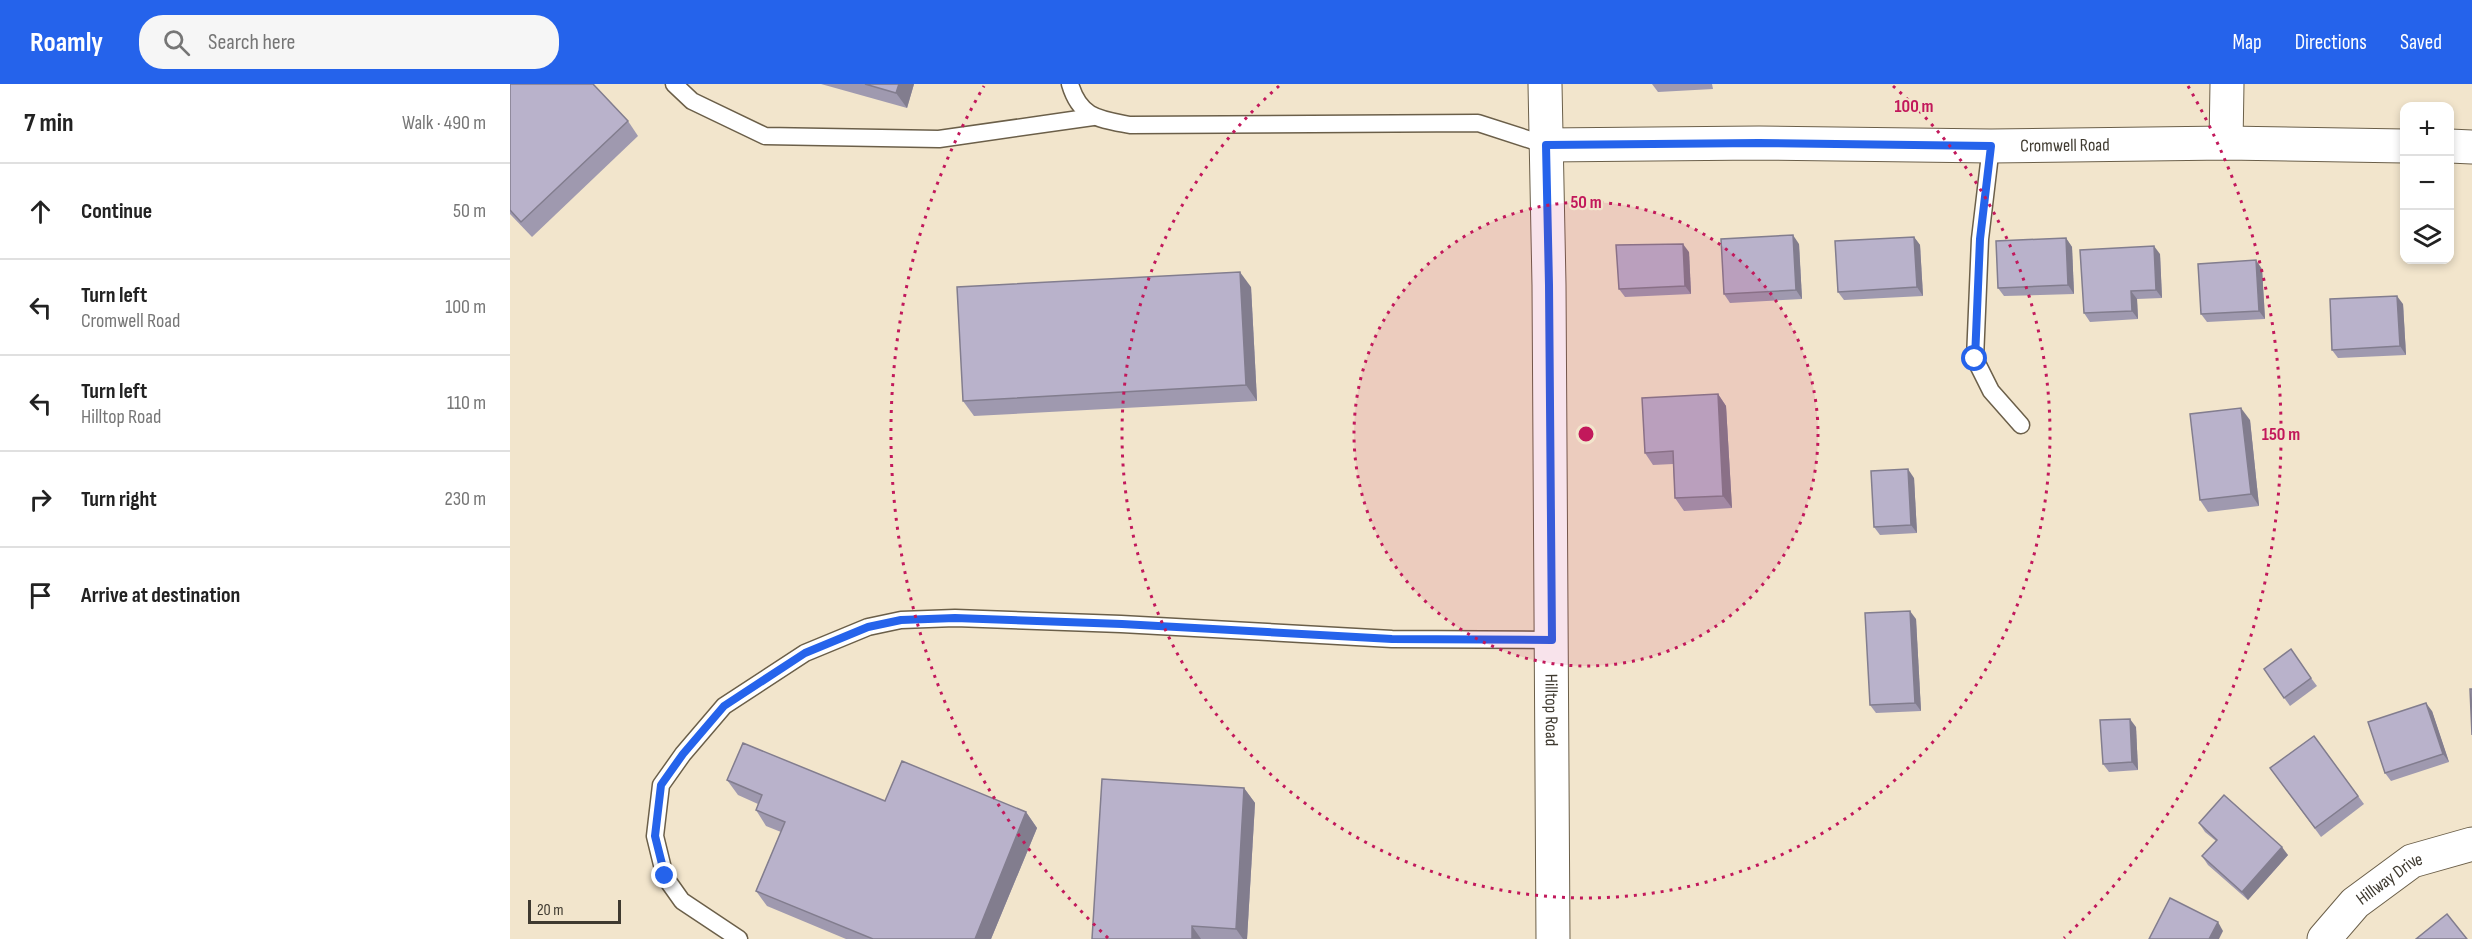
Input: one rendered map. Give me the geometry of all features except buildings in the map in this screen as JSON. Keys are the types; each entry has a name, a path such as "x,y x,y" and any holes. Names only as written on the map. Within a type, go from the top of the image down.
{"street":[{"name":"Hilltop Road","path":"1545,84 1549,285 1553,939"},
{"path":"2226,143 2227,84"},
{"name":"Cromwell Road","path":"1546,145 1759,143 1991,146 2226,143 2400,146"},
{"path":"2454,146 2472,147"},
{"name":"Hillway Drive","path":"2324,939 2355,903 2412,861 2472,844"}],"lane":[{"path":"674,84 692,101 765,136 939,139 1093,117 1130,125 1478,123 1546,145"},
{"path":"1070,84 1074,100 1093,117"},
{"path":"1991,146 1980,239 1975,359 1991,391 2021,425"},
{"path":"739,939 682,901 665,876 655,836 661,785 683,754 724,706 805,653 868,627 901,620 955,618 1122,624 1392,639 1552,640"}],"route":[{"path":"665,876 655,836 661,785 683,754 724,706 805,653 868,627 901,620 955,618 1122,624 1392,639 1552,640 1546,145 1759,143 1991,146 1980,239 1975,359"}]}
